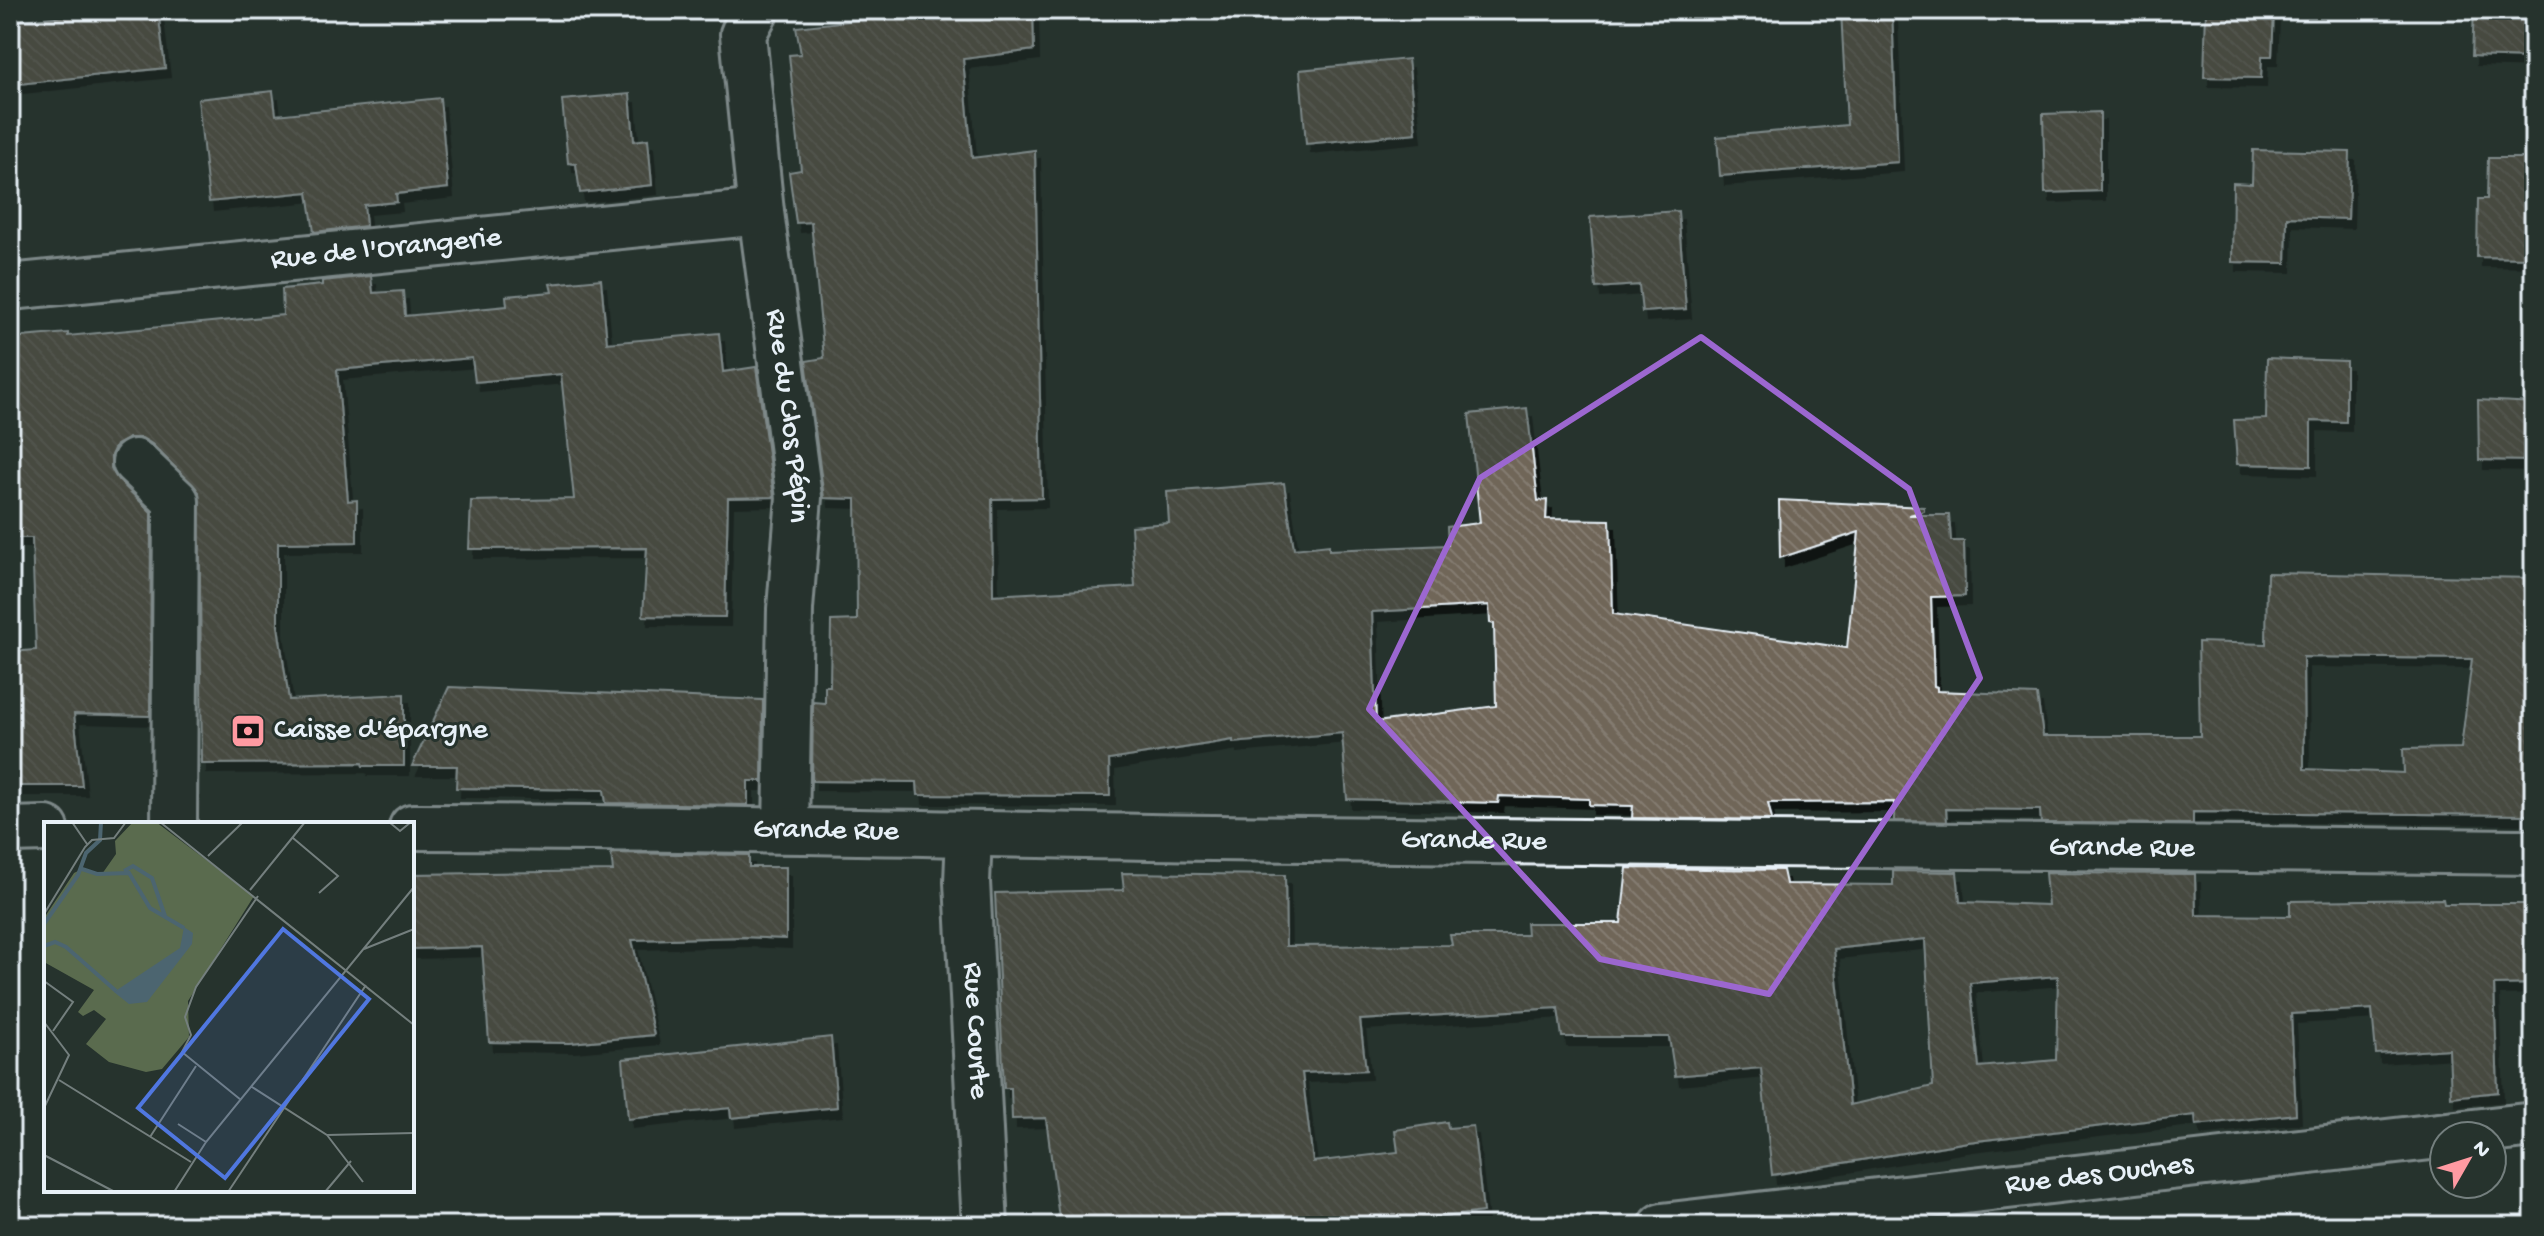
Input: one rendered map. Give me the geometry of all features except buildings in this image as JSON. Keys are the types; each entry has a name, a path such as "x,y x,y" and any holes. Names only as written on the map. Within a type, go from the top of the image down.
{"street":[{"name":"Rue du Clos Pépin","path":"756,10 743,34 761,212 799,497 790,609 786,829"},
{"name":"Rue de l'Orangerie","path":"10,287 761,212"},
{"path":"135,462 176,501 174,822"},
{"name":"Grande Rue","path":"414,827 786,829 969,835 1845,847 2534,852"},
{"path":"10,830 44,829"},
{"name":"Rue Courte","path":"969,835 967,882 985,1226"},
{"name":"Rue des Ouches","path":"1662,1226 2534,1125"}],"highlighted area":[{"path":"1701,337 1909,489 1980,678 1769,994 1600,959 1369,709 1480,478"}],"place":[{"name":"Caisse d'épargne","path":"248,731"}]}
